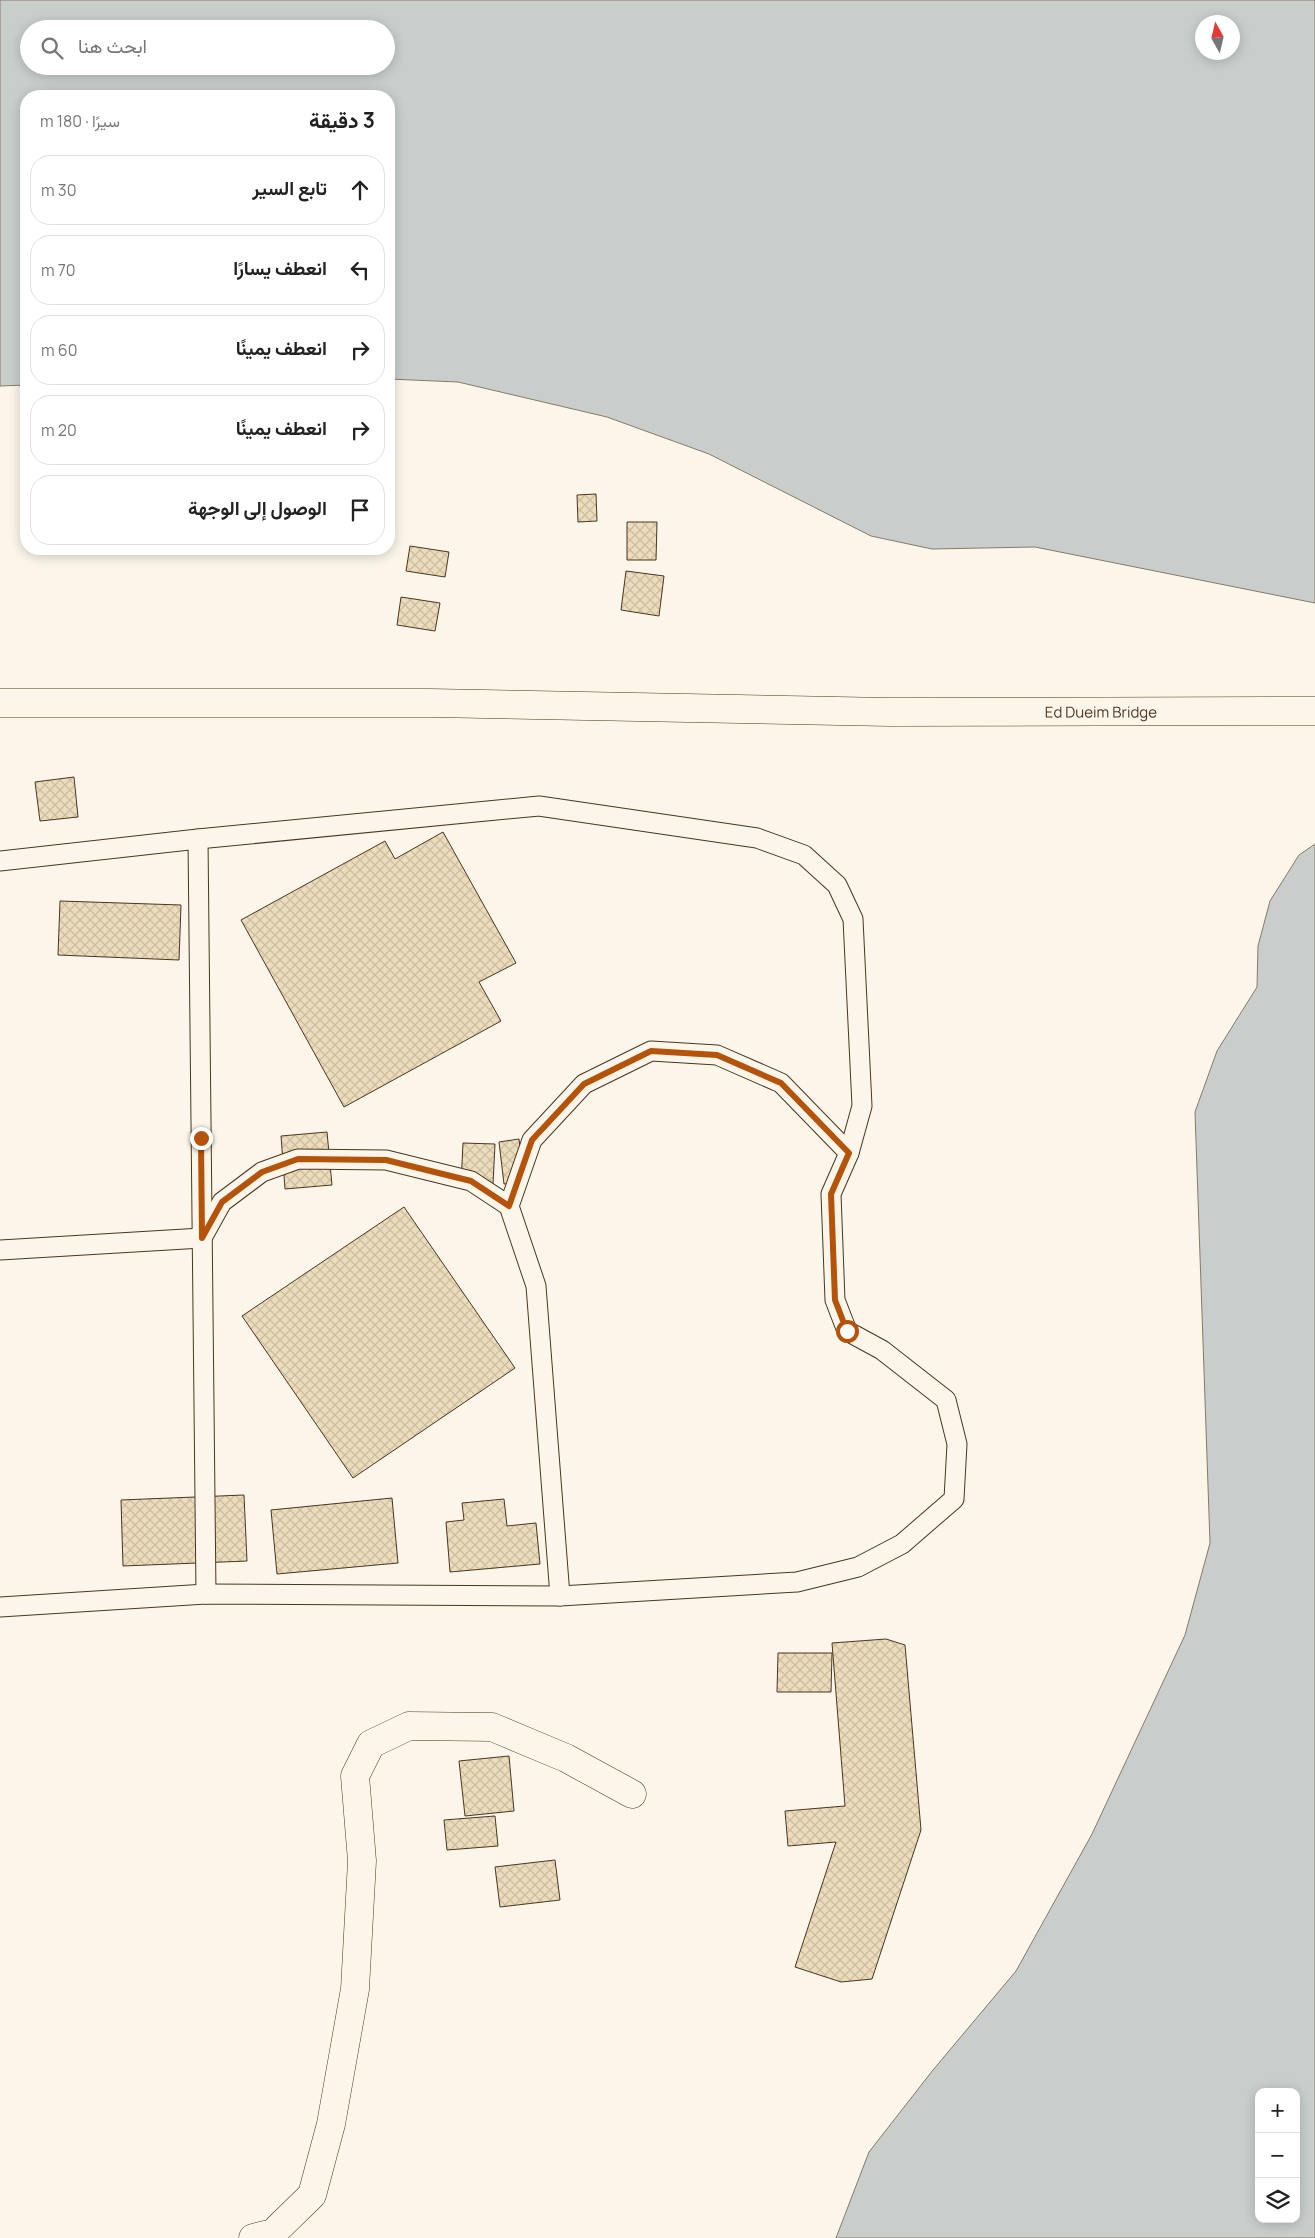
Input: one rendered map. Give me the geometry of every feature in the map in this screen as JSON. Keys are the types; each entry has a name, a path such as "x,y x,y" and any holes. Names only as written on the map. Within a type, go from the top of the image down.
{"main road":[{"name":"Ed Dueim Bridge","path":"0,703 431,703 888,712 1315,711"},
{"path":"253,2238 273,2233 312,2195 332,2124 354,1989 362,1861 355,1776 371,1744 409,1726 492,1727 566,1758 632,1794"}],"lane":[{"path":"0,861 198,839 539,806 758,838 804,855 837,885 853,919 862,1106 849,1153 831,1194 835,1300 847,1331 882,1350 946,1400 957,1444 954,1499 902,1544 858,1567 797,1582 560,1596 206,1594 0,1606"},
{"path":"198,839 206,1594"},
{"path":"560,1596 536,1286 509,1206 532,1140 584,1084 651,1051 717,1055 781,1083 849,1153"},
{"path":"202,1238 222,1202 262,1172 298,1159 386,1160 471,1181 509,1206"},
{"path":"0,1250 202,1238"}],"shaded area":[{"path":"0,0 1315,0 1315,603 1035,547 932,549 871,536 709,454 607,417 458,382 395,379 395,90 20,90 20,385 0,386"},
{"path":"1315,844 1315,2238 836,2238 869,2152 933,2070 1016,1971 1092,1834 1185,1635 1210,1543 1195,1112 1217,1051 1257,987 1258,946 1270,901 1299,855"}],"building":[{"path":"596,494 597,521 578,522 577,495"},
{"path":"627,522 657,522 656,560 627,560"},
{"path":"410,546 449,552 445,577 406,571"},
{"path":"626,571 664,576 659,616 621,610"},
{"path":"401,597 440,603 435,631 397,625"},
{"path":"74,777 78,817 40,821 35,782"},
{"path":"443,832 516,963 479,982 501,1021 344,1107 241,920 385,841 395,859"},
{"path":"60,901 181,905 179,960 58,955"},
{"path":"327,1132 332,1185 285,1189 281,1136"},
{"path":"519,1139 524,1182 504,1184 499,1142"},
{"path":"463,1143 495,1144 493,1184 461,1183"},
{"path":"404,1207 515,1368 353,1478 242,1316"},
{"path":"244,1495 247,1561 123,1566 121,1500"},
{"path":"392,1498 398,1563 277,1574 271,1510"},
{"path":"504,1499 507,1526 536,1523 540,1564 450,1572 446,1522 464,1520 462,1503"},
{"path":"886,1639 905,1645 921,1830 872,1979 841,1982 795,1967 836,1842 788,1846 785,1811 845,1806 832,1643"},
{"path":"778,1653 832,1653 831,1692 777,1692"},
{"path":"509,1756 514,1811 465,1816 459,1761"},
{"path":"495,1816 498,1846 447,1850 444,1820"},
{"path":"555,1860 560,1900 500,1907 495,1867"}],"route":[{"path":"201,1138 202,1238 222,1202 262,1172 298,1159 386,1160 471,1181 509,1206 532,1140 584,1084 651,1051 717,1055 781,1083 849,1153 831,1194 835,1300 847,1331"}]}
